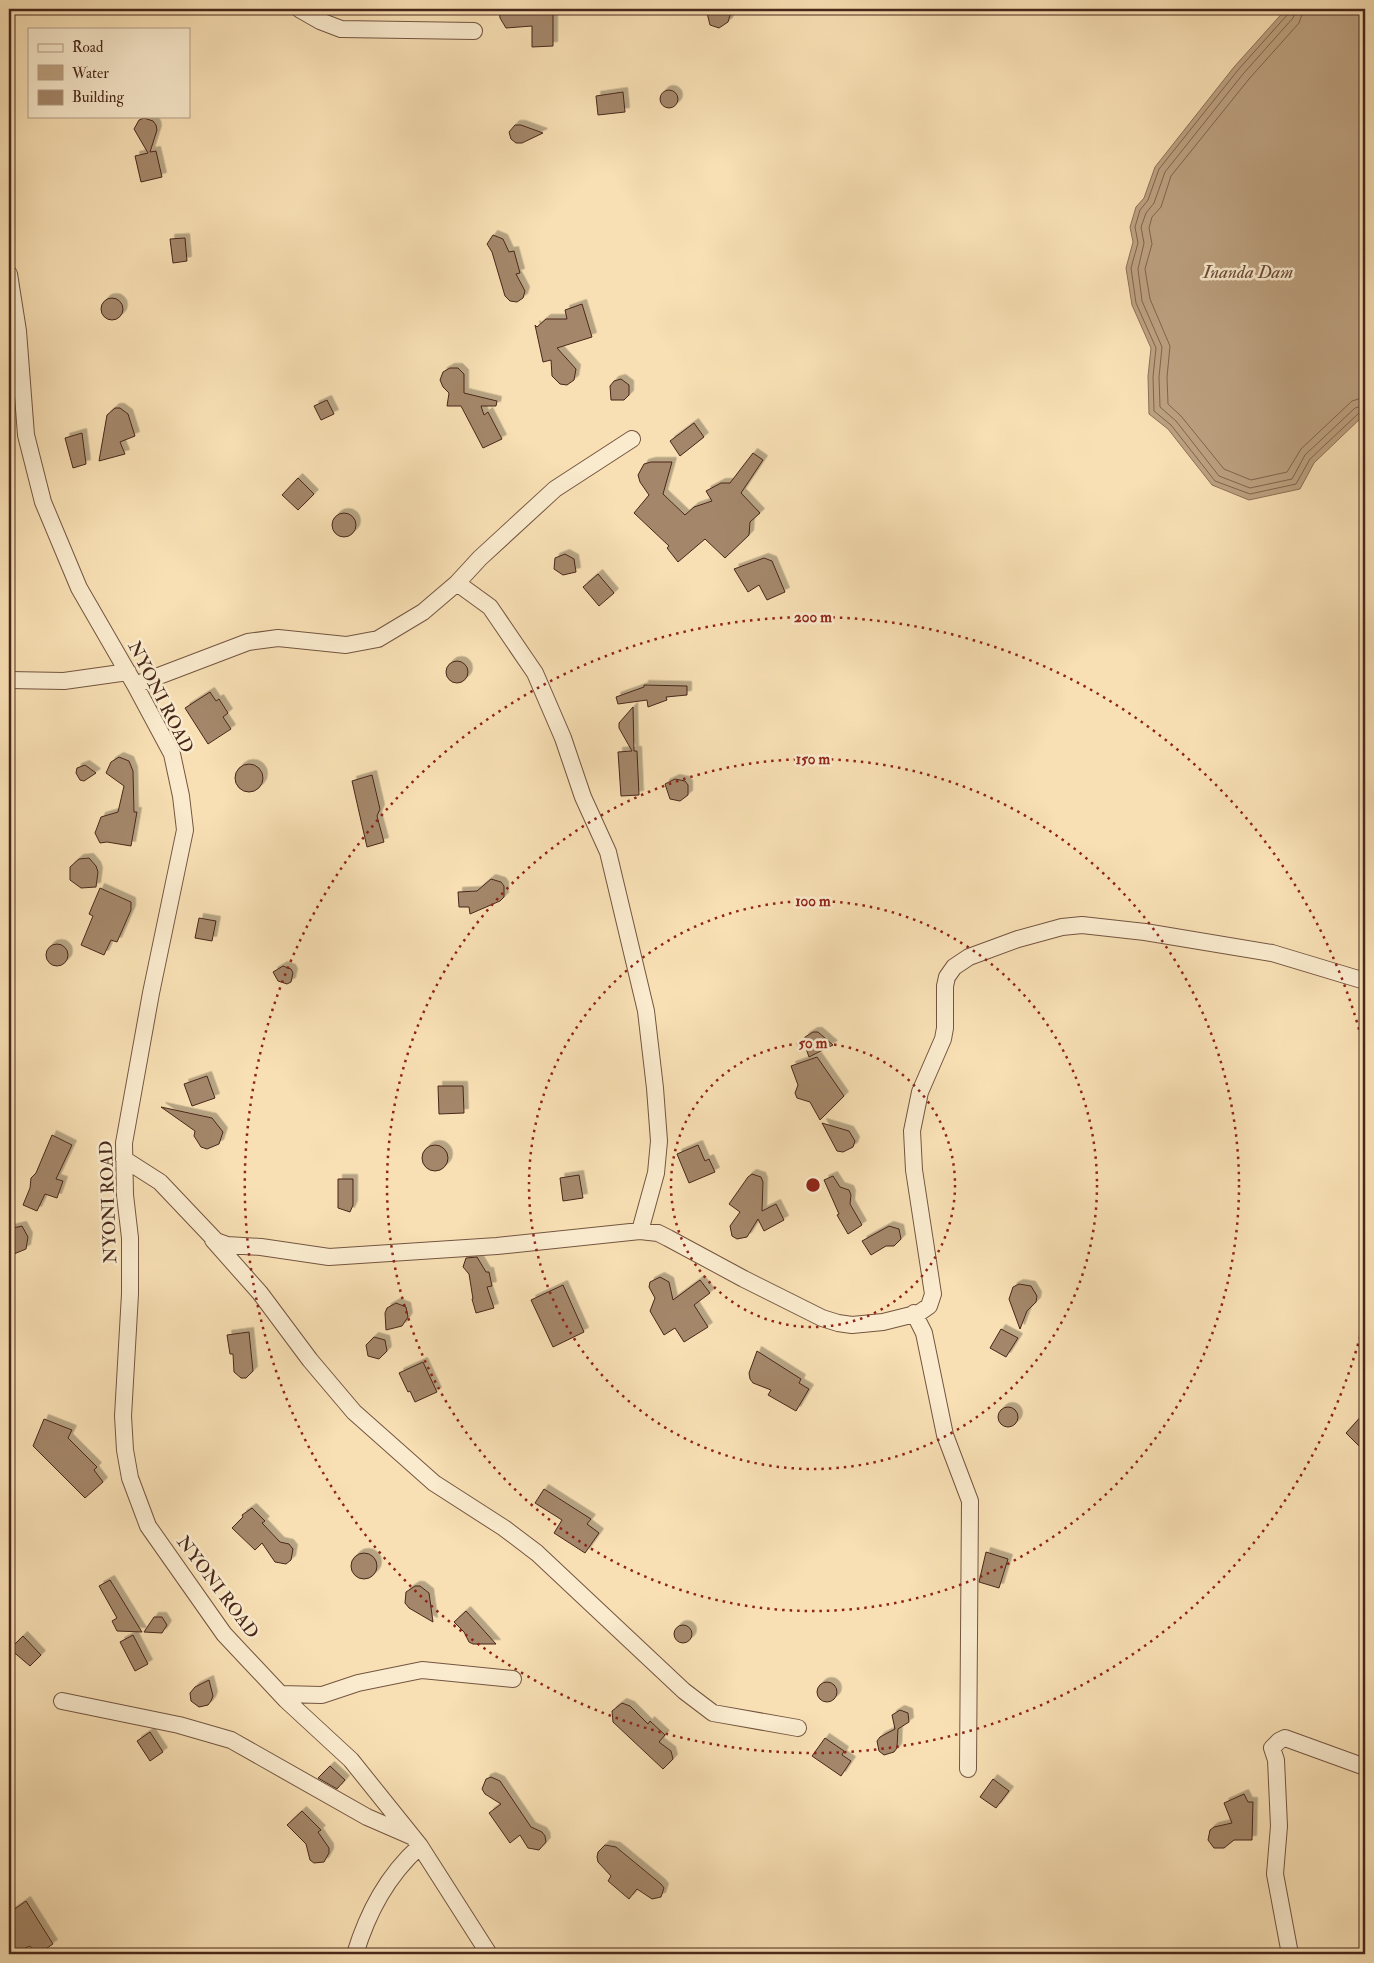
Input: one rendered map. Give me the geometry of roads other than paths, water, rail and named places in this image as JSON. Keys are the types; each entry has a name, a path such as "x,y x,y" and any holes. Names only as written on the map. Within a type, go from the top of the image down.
{"street":[{"path":"299,9 320,21 341,29 474,31"},
{"name":"NYONI ROAD","path":"9,274 18,331 26,436 43,502 79,588 172,754 181,796 185,830 130,1102 124,1143 125,1195 130,1238 130,1294 123,1416 125,1450 130,1478 148,1526 224,1634 281,1694 351,1760 416,1842 489,1954"},
{"path":"9,680 64,681 131,678 248,642 278,638 346,644 378,639 423,612 457,584 480,558 555,488 632,439"},
{"path":"457,584 490,606 535,673 563,738 583,797 608,852 646,1011 655,1088 659,1141 656,1165 640,1231"},
{"path":"196,1221 216,1240 227,1246 261,1247 329,1257 497,1246 640,1231 658,1233 822,1318 852,1325 884,1322 919,1313 929,1306 932,1294 914,1170 913,1122 920,1092 943,1039 945,1028 945,986 947,977 954,967 969,957 1018,939 1062,927 1082,926 1145,932 1272,953 1365,981"},
{"path":"124,1159 160,1182 260,1292 310,1360 354,1412 434,1483 504,1528 537,1553 684,1691 713,1713 798,1728"},
{"path":"914,1313 924,1333 945,1435 970,1501 968,1769"},
{"path":"281,1694 322,1695 358,1683 422,1670 513,1679"},
{"path":"62,1701 179,1725 231,1740 367,1817 416,1842 381,1890 362,1932 355,1954"},
{"path":"1290,1954 1275,1874 1279,1826 1276,1760 1272,1748 1279,1740 1285,1738 1365,1767"}],"water":[{"name":"Inanda Dam","path":"1286,9 1365,9 1365,414 1314,463 1300,489 1249,500 1212,485 1168,429 1149,414 1148,376 1151,348 1132,305 1126,268 1133,242 1130,227 1136,207 1144,198 1155,167 1234,67"}]}
